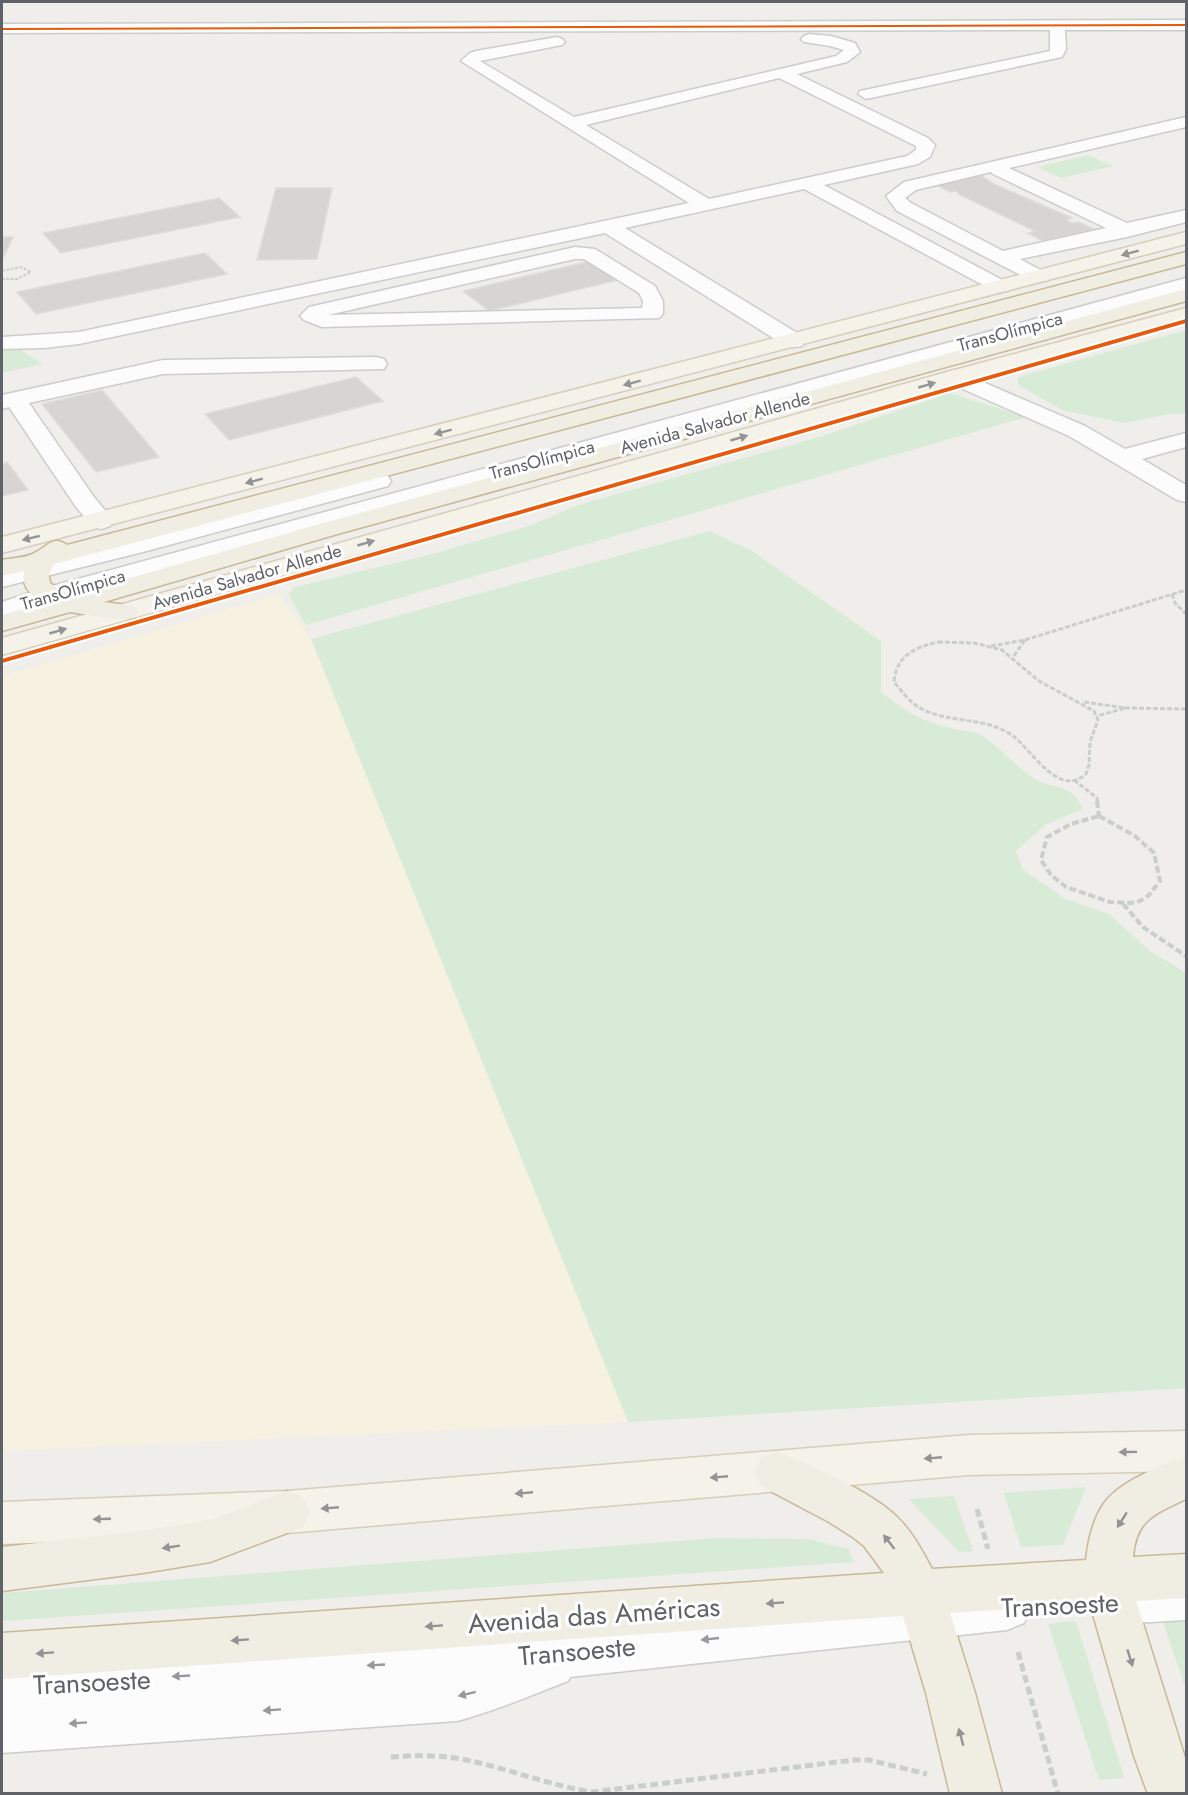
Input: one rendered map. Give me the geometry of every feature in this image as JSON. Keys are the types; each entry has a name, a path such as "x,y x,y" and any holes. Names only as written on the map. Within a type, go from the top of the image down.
{"highway":[{"name":"Avenida Salvador Allende","path":"2,568 40,565 1186,258"},
{"name":"Avenida Salvador Allende","path":"2,623 59,599 332,528 1186,295"},
{"path":"688,369 731,363 1010,302 1035,300"},
{"path":"332,528 374,523 632,458 683,454"},
{"path":"101,521 57,546 40,565 36,577 39,586 59,599 98,611 124,612"},
{"path":"777,1472 880,1530 902,1560 922,1604 956,1784"},
{"path":"1174,1794 1159,1756 1110,1592 1112,1539 1121,1517 1140,1499 1186,1477"},
{"path":"2,1569 143,1552 210,1541 287,1512"},
{"path":"1110,1592 1186,1576"},
{"name":"Avenida das Américas","path":"2,1656 922,1604"}],"main road":[{"path":"2,545 688,369 1186,238"},
{"name":"Avenida Salvador Allende","path":"2,648 955,377 1186,315"},
{"path":"2,1523 287,1512 969,1455 1186,1451"}],"street":[{"path":"866,94 1056,54 1057,25"},
{"path":"2,48 8,29 1186,25"},
{"path":"572,123 841,59 852,52 851,49 841,43 813,39 560,42 476,56 469,61 706,205"},
{"path":"2,343 79,338 706,205 912,160 922,155 926,145 781,73"},
{"path":"1039,277 897,201 895,196 910,186 1186,122"},
{"path":"999,170 1127,231"},
{"path":"807,183 1001,286"},
{"path":"910,186 931,196"},
{"path":"1002,257 1036,248 1127,231 1186,216"},
{"path":"608,226 675,292"},
{"path":"1015,238 1036,248"},
{"path":"675,292 647,316 322,321 312,316 316,311 580,252 588,253 794,341"},
{"name":"TransOlímpica","path":"2,579 40,565 1186,267"},
{"name":"TransOlímpica","path":"2,611 59,599 1186,284"},
{"path":"101,521 8,400 163,367 376,364"},
{"path":"955,377 1069,427 1186,495"},
{"path":"1124,457 1186,440"},
{"name":"Transoeste","path":"2,1687 581,1653 922,1604 1008,1607 1110,1592 1186,1598"},
{"path":"2,1728 457,1697 483,1690 581,1653"}],"path":[{"path":"2,271 18,267 27,268 31,272 17,279 2,279"},
{"path":"1100,816 1096,798 1074,780 1048,773 1012,736 978,722 921,708 894,682 894,673 907,652 938,642 990,646 1025,640 1186,590"},
{"path":"1172,594 1175,603 1186,614"},
{"path":"1013,657 1025,640"},
{"path":"990,646 1013,657 1039,681 1094,711 1098,720 1090,742 1087,773 1082,778 1074,780"},
{"path":"1081,702 1125,708 1186,709"},
{"path":"1096,716 1125,708"},
{"path":"1100,816 1135,836 1154,853 1160,881 1148,896 1139,902 1123,904 1074,891 1054,877 1041,860 1047,837 1071,824 1100,816"},
{"path":"1123,904 1131,916 1148,931 1186,956"},
{"path":"977,1509 991,1560"},
{"path":"1018,1652 1058,1794"},
{"path":"391,1757 420,1755 470,1761 572,1790 592,1791 854,1760 869,1760 956,1784"}],"green space":[{"path":"1088,155 1113,166 1061,178 1037,167"},
{"path":"1186,330 1186,414 1169,414 1124,423 1062,410 1018,385 1018,377"},
{"path":"16,347 42,364 2,373 2,348"},
{"path":"950,393 1026,417 306,625 288,594 295,587 429,555 529,526 578,505 823,436"},
{"path":"710,531 752,551 881,641 881,692 897,704 931,722 981,735 1035,779 1062,788 1074,795 1083,809 1045,825 1016,851 1023,870 1066,899 1109,914 1150,951 1186,973 1186,1388 628,1422 311,639"},
{"path":"1086,1487 1063,1545 1021,1547 1004,1493"},
{"path":"954,1496 973,1551 959,1552 909,1499"},
{"path":"717,1538 808,1539 848,1549 854,1562 2,1621 2,1593"},
{"path":"1186,1612 1186,1689 1163,1622 1166,1615"},
{"path":"1076,1621 1124,1778 1099,1780 1048,1624"}],"sand":[{"path":"279,594 311,639 628,1422 2,1451 2,676"}],"building":[{"path":"976,172 994,184 1072,218 1066,220 1072,223 1079,222 1094,229 1043,241 1028,233 1035,231 958,194 957,191 950,192 930,182"},
{"path":"276,188 332,188 317,259 257,260"},
{"path":"219,198 240,217 61,253 43,233"},
{"path":"2,237 13,237 3,258 2,258"},
{"path":"205,253 227,274 36,314 17,292"},
{"path":"590,261 618,280 489,311 463,291"},
{"path":"356,377 383,401 229,440 205,414"},
{"path":"102,390 159,457 96,472 42,404"},
{"path":"7,462 28,490 2,496 2,464"}],"cycle path":[{"path":"2,29 1186,25"},
{"path":"2,661 1186,321"}]}
